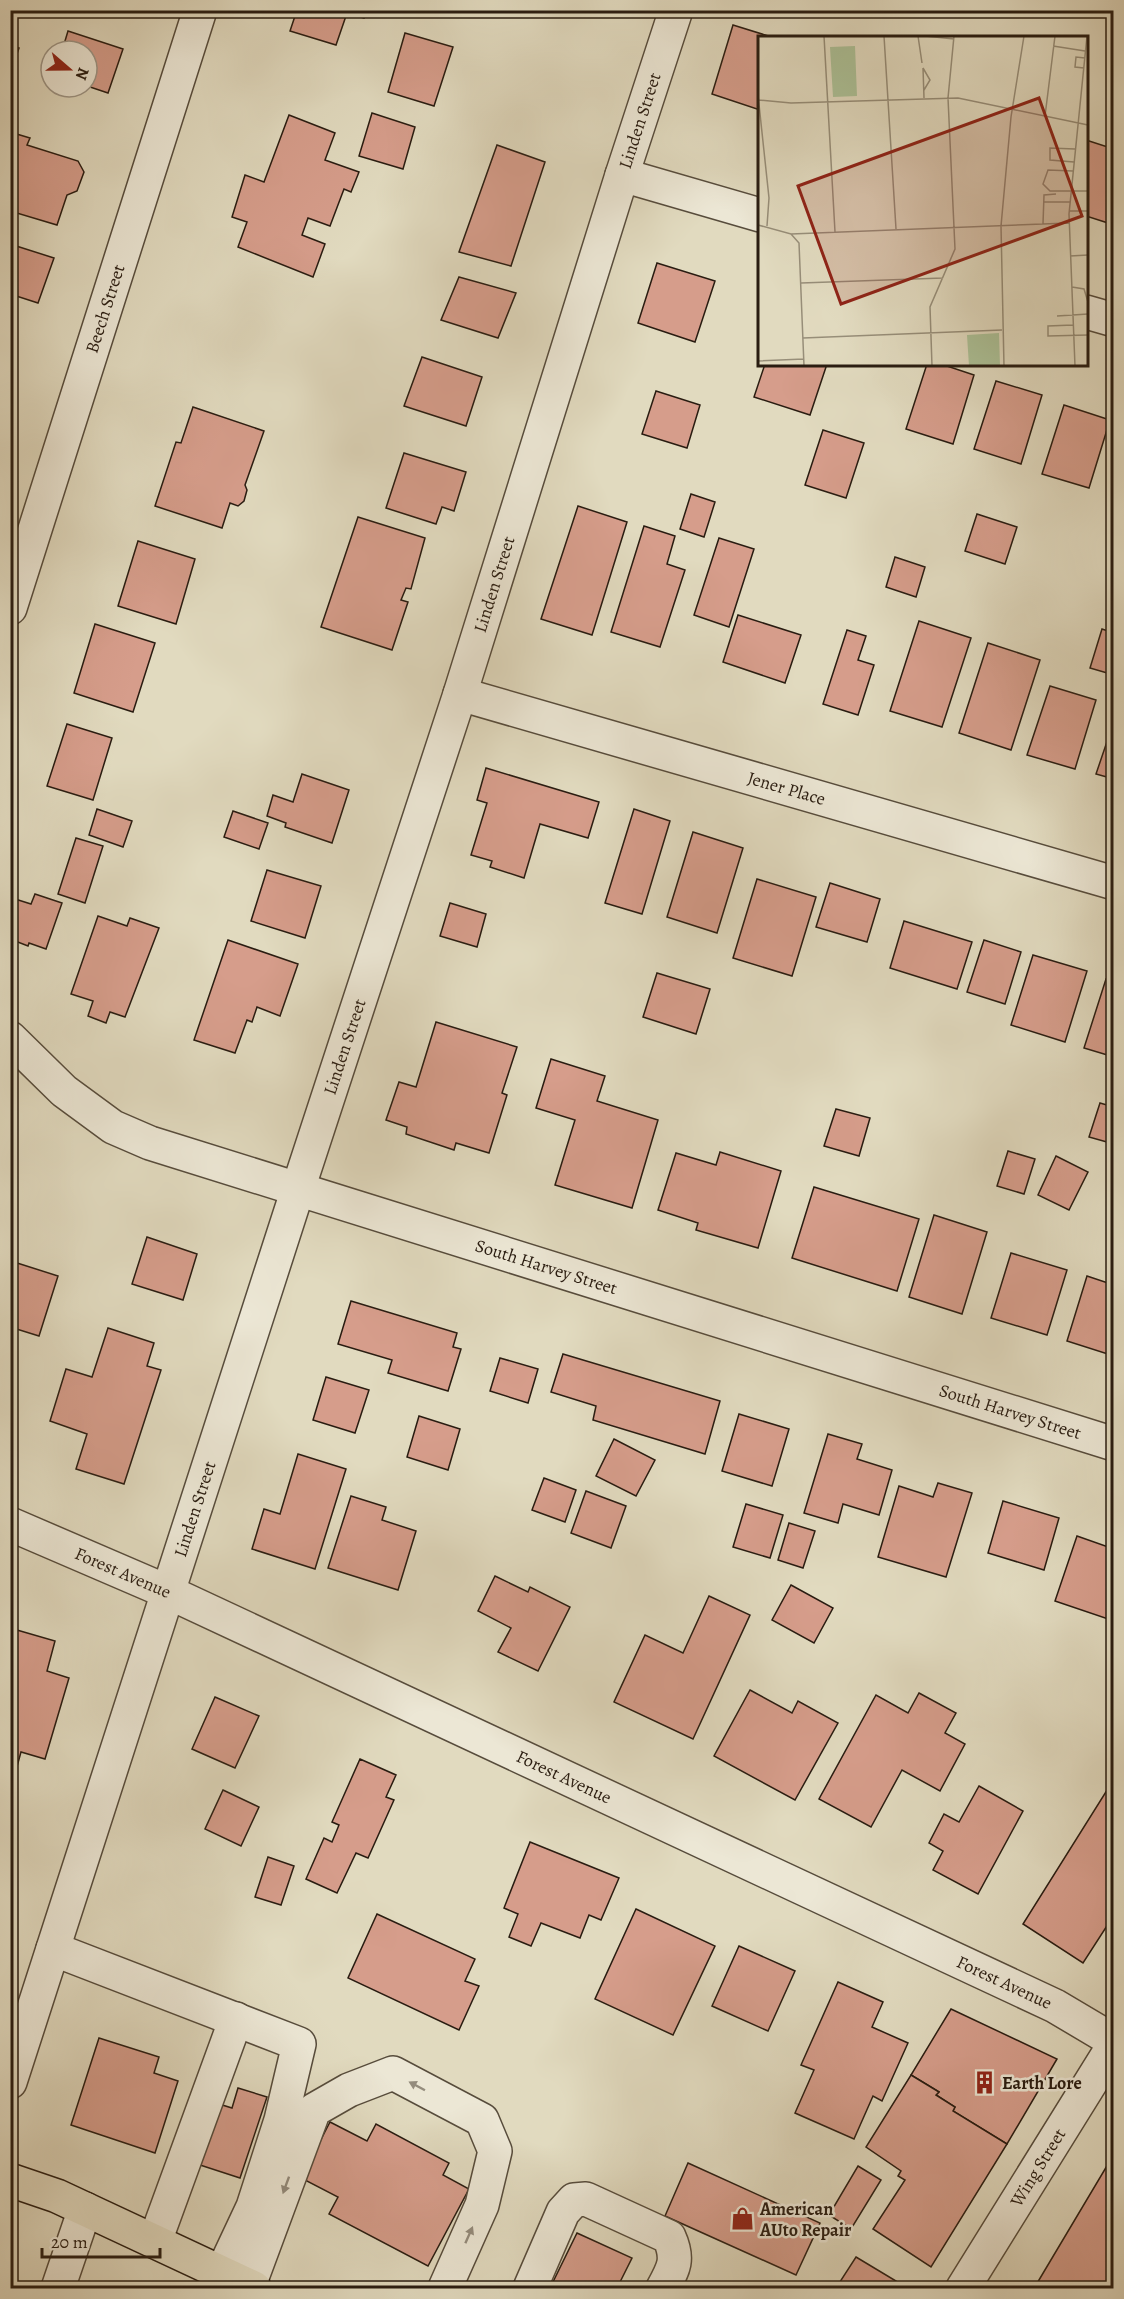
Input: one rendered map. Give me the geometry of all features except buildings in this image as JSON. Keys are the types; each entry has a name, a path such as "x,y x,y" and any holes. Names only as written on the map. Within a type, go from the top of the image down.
{"main road":[{"path":"10,2180 57,2196 244,2284"}],"street":[{"name":"Beech Street","path":"10,608 200,10"},
{"name":"Linden Street","path":"10,2082 460,694 622,175 676,10"},
{"path":"622,175 758,215"},
{"path":"1088,313 1113,320"},
{"name":"Jener Place","path":"460,694 1113,883"},
{"name":"South Harvey Street","path":"10,1038 64,1091 113,1127 150,1143 1113,1444"},
{"name":"Forest Avenue","path":"10,1524 168,1592 1055,2006 1113,2043"},
{"path":"53,1949 299,2044 281,2120 253,2207 244,2284"},
{"path":"155,2241 236,2019"},
{"name":"Wing Street","path":"963,2289 1113,2043"},
{"path":"244,2284 314,2110 349,2090 393,2073 482,2120 495,2151 482,2205 445,2289"},
{"path":"530,2289 562,2212 574,2200 586,2199 669,2237 676,2251 672,2271 663,2289"},
{"path":"58,2289 85,2209"}],"place":[{"name":"Earth Lore","path":"984,2083"},
{"name":"American AUto Repair","path":"742,2219"}]}
